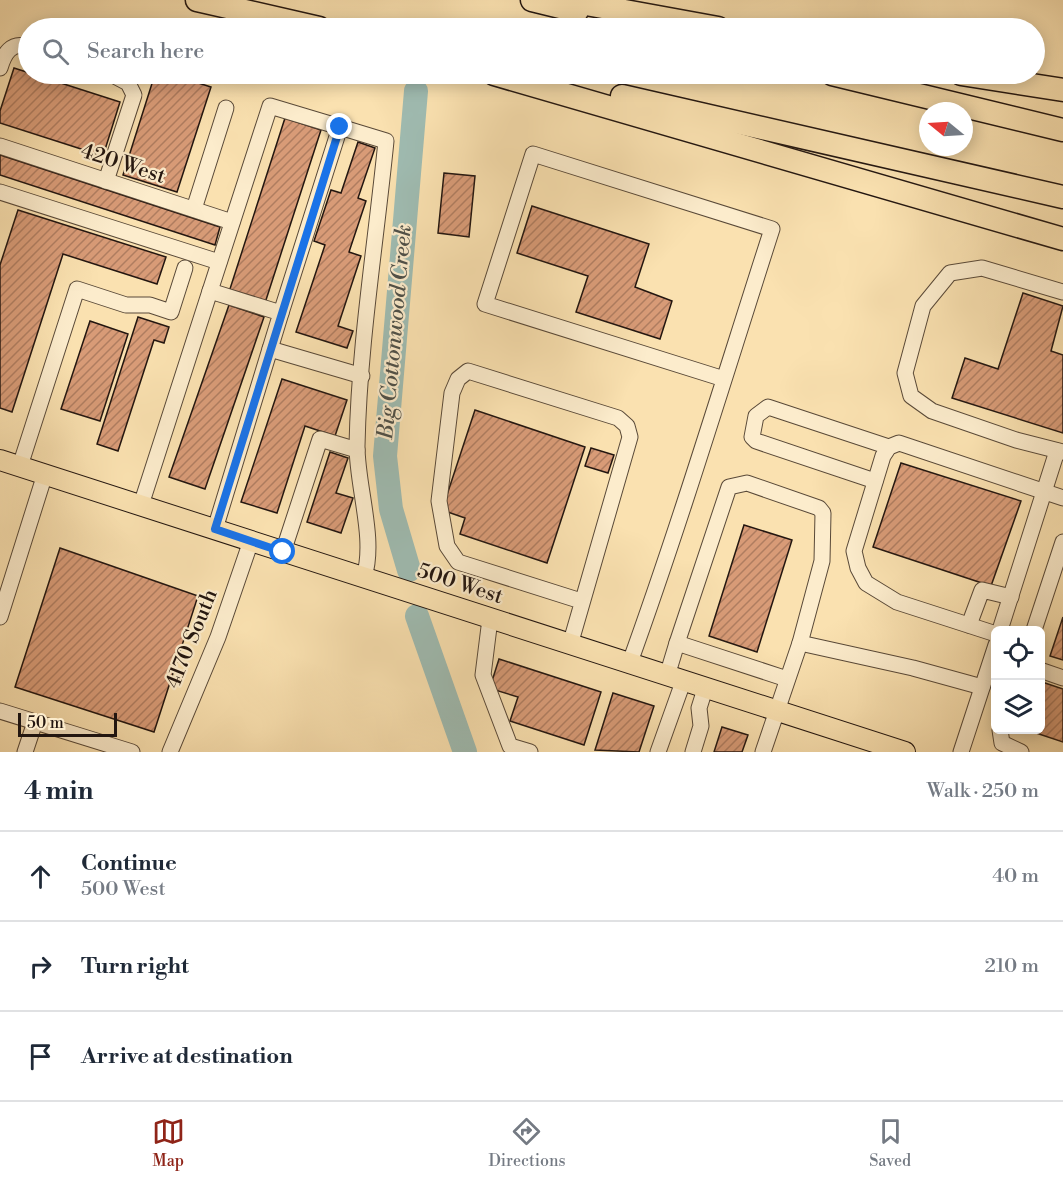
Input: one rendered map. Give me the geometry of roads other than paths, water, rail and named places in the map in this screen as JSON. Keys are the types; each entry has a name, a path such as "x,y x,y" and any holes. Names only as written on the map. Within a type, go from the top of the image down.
{"highway":[{"path":"197,0 275,18"},
{"path":"532,0 607,18"},
{"path":"564,0 663,18"},
{"path":"528,84 1063,239"},
{"path":"562,84 1063,197"},
{"path":"873,84 1063,130"},
{"path":"1025,84 1063,90"}],"main road":[{"name":"500 West","path":"0,460 905,752"}],"street":[{"path":"0,68 5,53 18,46"},
{"path":"106,181 134,95 128,84"},
{"path":"141,505 270,106 386,141 362,376 357,450 369,560 364,577"},
{"path":"194,209 226,108"},
{"path":"215,529 340,127"},
{"name":"420 West","path":"0,146 232,222"},
{"path":"630,665 724,379 772,229 533,154 485,304 724,379"},
{"path":"0,192 219,262"},
{"path":"20,466 77,289 126,305 150,305 171,312 185,268"},
{"path":"1001,626 1060,451 1016,440 932,411 911,396 905,373 923,306 950,273 982,268 1063,292"},
{"path":"210,291 281,313"},
{"path":"270,349 362,376"},
{"path":"570,645 579,619 580,601 630,437 627,426 618,418 468,371 458,379 447,413 439,501 447,546 458,562 580,601"},
{"path":"875,481 756,441 752,437 756,416 768,407 889,447 899,444 1063,498"},
{"path":"283,552 320,439 357,450"},
{"path":"889,447 883,456 854,551 858,568 866,583 897,602 991,632"},
{"path":"0,617 45,474"},
{"path":"658,752 675,679 677,643 729,487 747,483 819,508 823,513 825,528 822,561 800,643 763,752"},
{"name":"4170 South","path":"170,752 218,637 251,541"},
{"path":"1035,626 1063,542"},
{"path":"969,625 982,590 1011,597"},
{"path":"490,619 483,675 510,746 530,752"},
{"path":"677,643 788,679"},
{"path":"800,643 913,668 982,687"},
{"path":"961,752 991,663"},
{"path":"1045,671 1063,678"},
{"path":"693,752 700,726 699,708 705,689"},
{"path":"0,711 132,752"},
{"path":"25,752 35,722"},
{"path":"999,734 1002,743 1021,752"}],"waterway":[{"name":"Big Cottonwood Creek","path":"409,570 391,509 385,456 416,91"},
{"name":"Big Cottonwood Creek","path":"417,616 465,752"}]}
